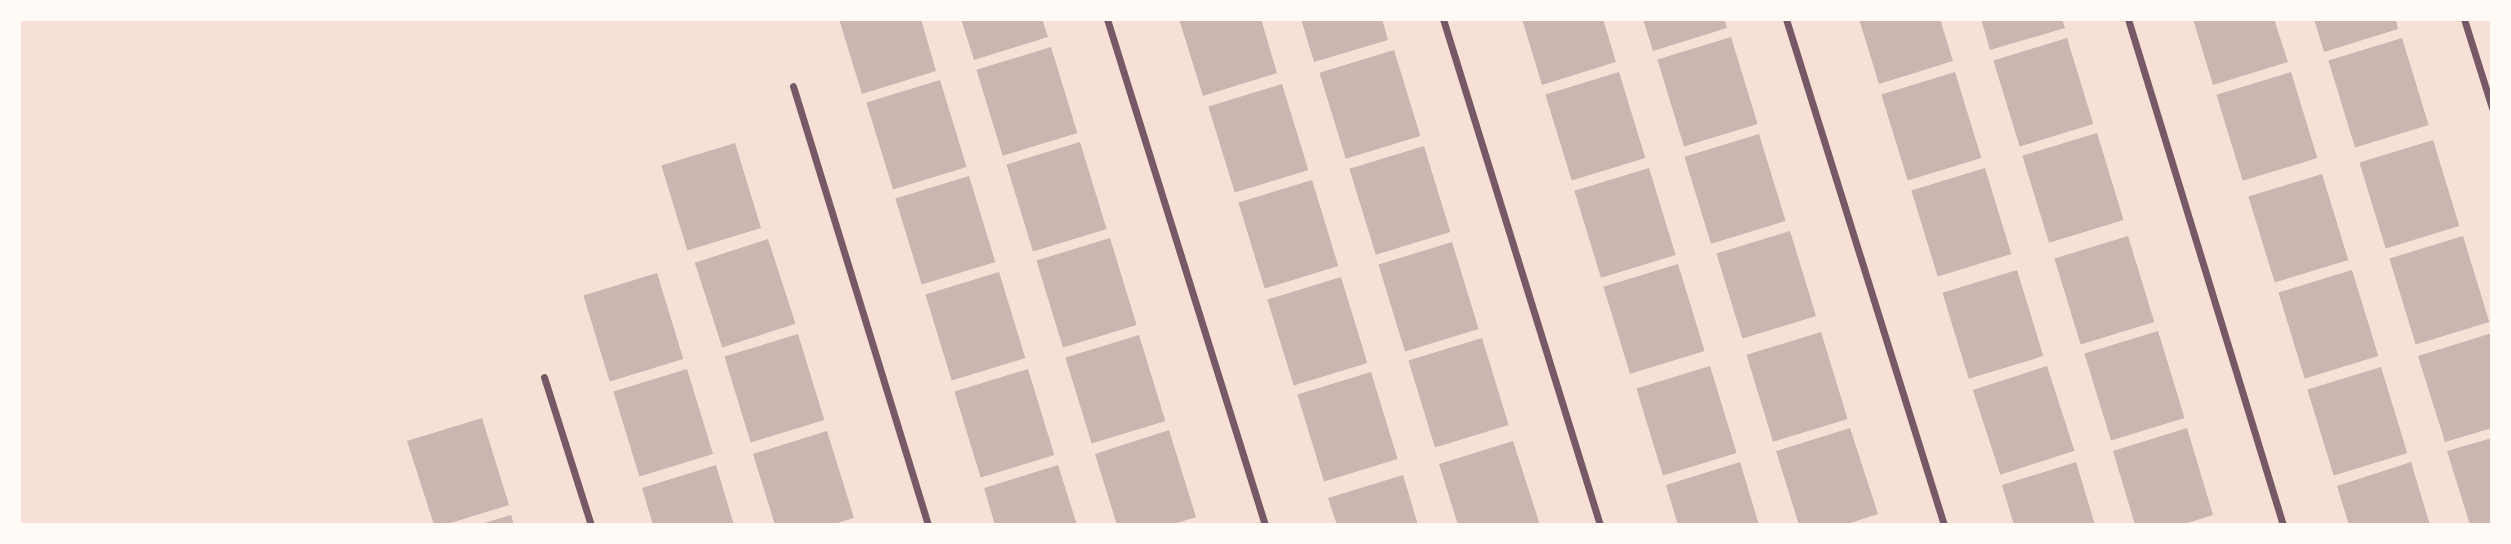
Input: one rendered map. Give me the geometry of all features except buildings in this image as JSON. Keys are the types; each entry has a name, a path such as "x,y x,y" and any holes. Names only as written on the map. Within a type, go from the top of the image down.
{"street":[{"path":"1107,19 1265,525"},
{"path":"1443,19 1600,525"},
{"path":"1786,19 1944,525"},
{"path":"2128,19 2283,525"},
{"path":"2464,19 2492,108"},
{"path":"793,86 928,525"},
{"path":"544,377 591,525"}]}
